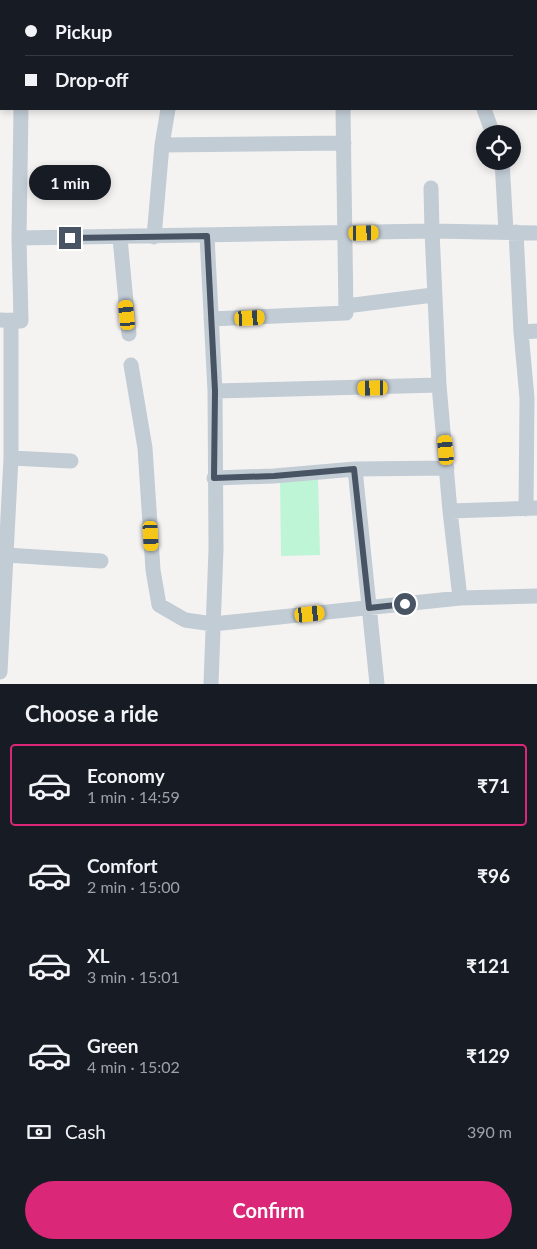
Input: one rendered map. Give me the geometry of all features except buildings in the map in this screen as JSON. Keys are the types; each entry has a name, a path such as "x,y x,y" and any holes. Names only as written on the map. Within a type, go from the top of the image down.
{"street":[{"path":"0,672 11,458 6,320 21,321 19,238 21,110"},
{"path":"154,238 162,145 168,110"},
{"path":"211,320 346,313 343,110"},
{"path":"484,110 490,125"},
{"path":"162,145 344,142"},
{"path":"450,510 531,508 532,399 521,332 503,170"},
{"path":"431,188 433,295 439,385 460,598"},
{"path":"19,238 154,238 432,231 537,233"},
{"path":"207,236 215,391 214,478 216,531 211,684"},
{"path":"120,238 129,334"},
{"path":"346,306 433,295"},
{"path":"521,332 537,331"},
{"path":"130,365 145,448 153,570 159,605 185,620 213,624 460,598 537,596"},
{"path":"215,391 439,385"},
{"path":"11,458 71,461"},
{"path":"214,478 274,476 354,469 447,468"},
{"path":"354,469 377,684"},
{"path":"6,555 101,562"}],"green space":[{"path":"318,476 320,555 281,556 280,479"}],"route":[{"path":"70,238 207,236 215,391 214,478 274,476 354,469 369,608 405,604"}]}
